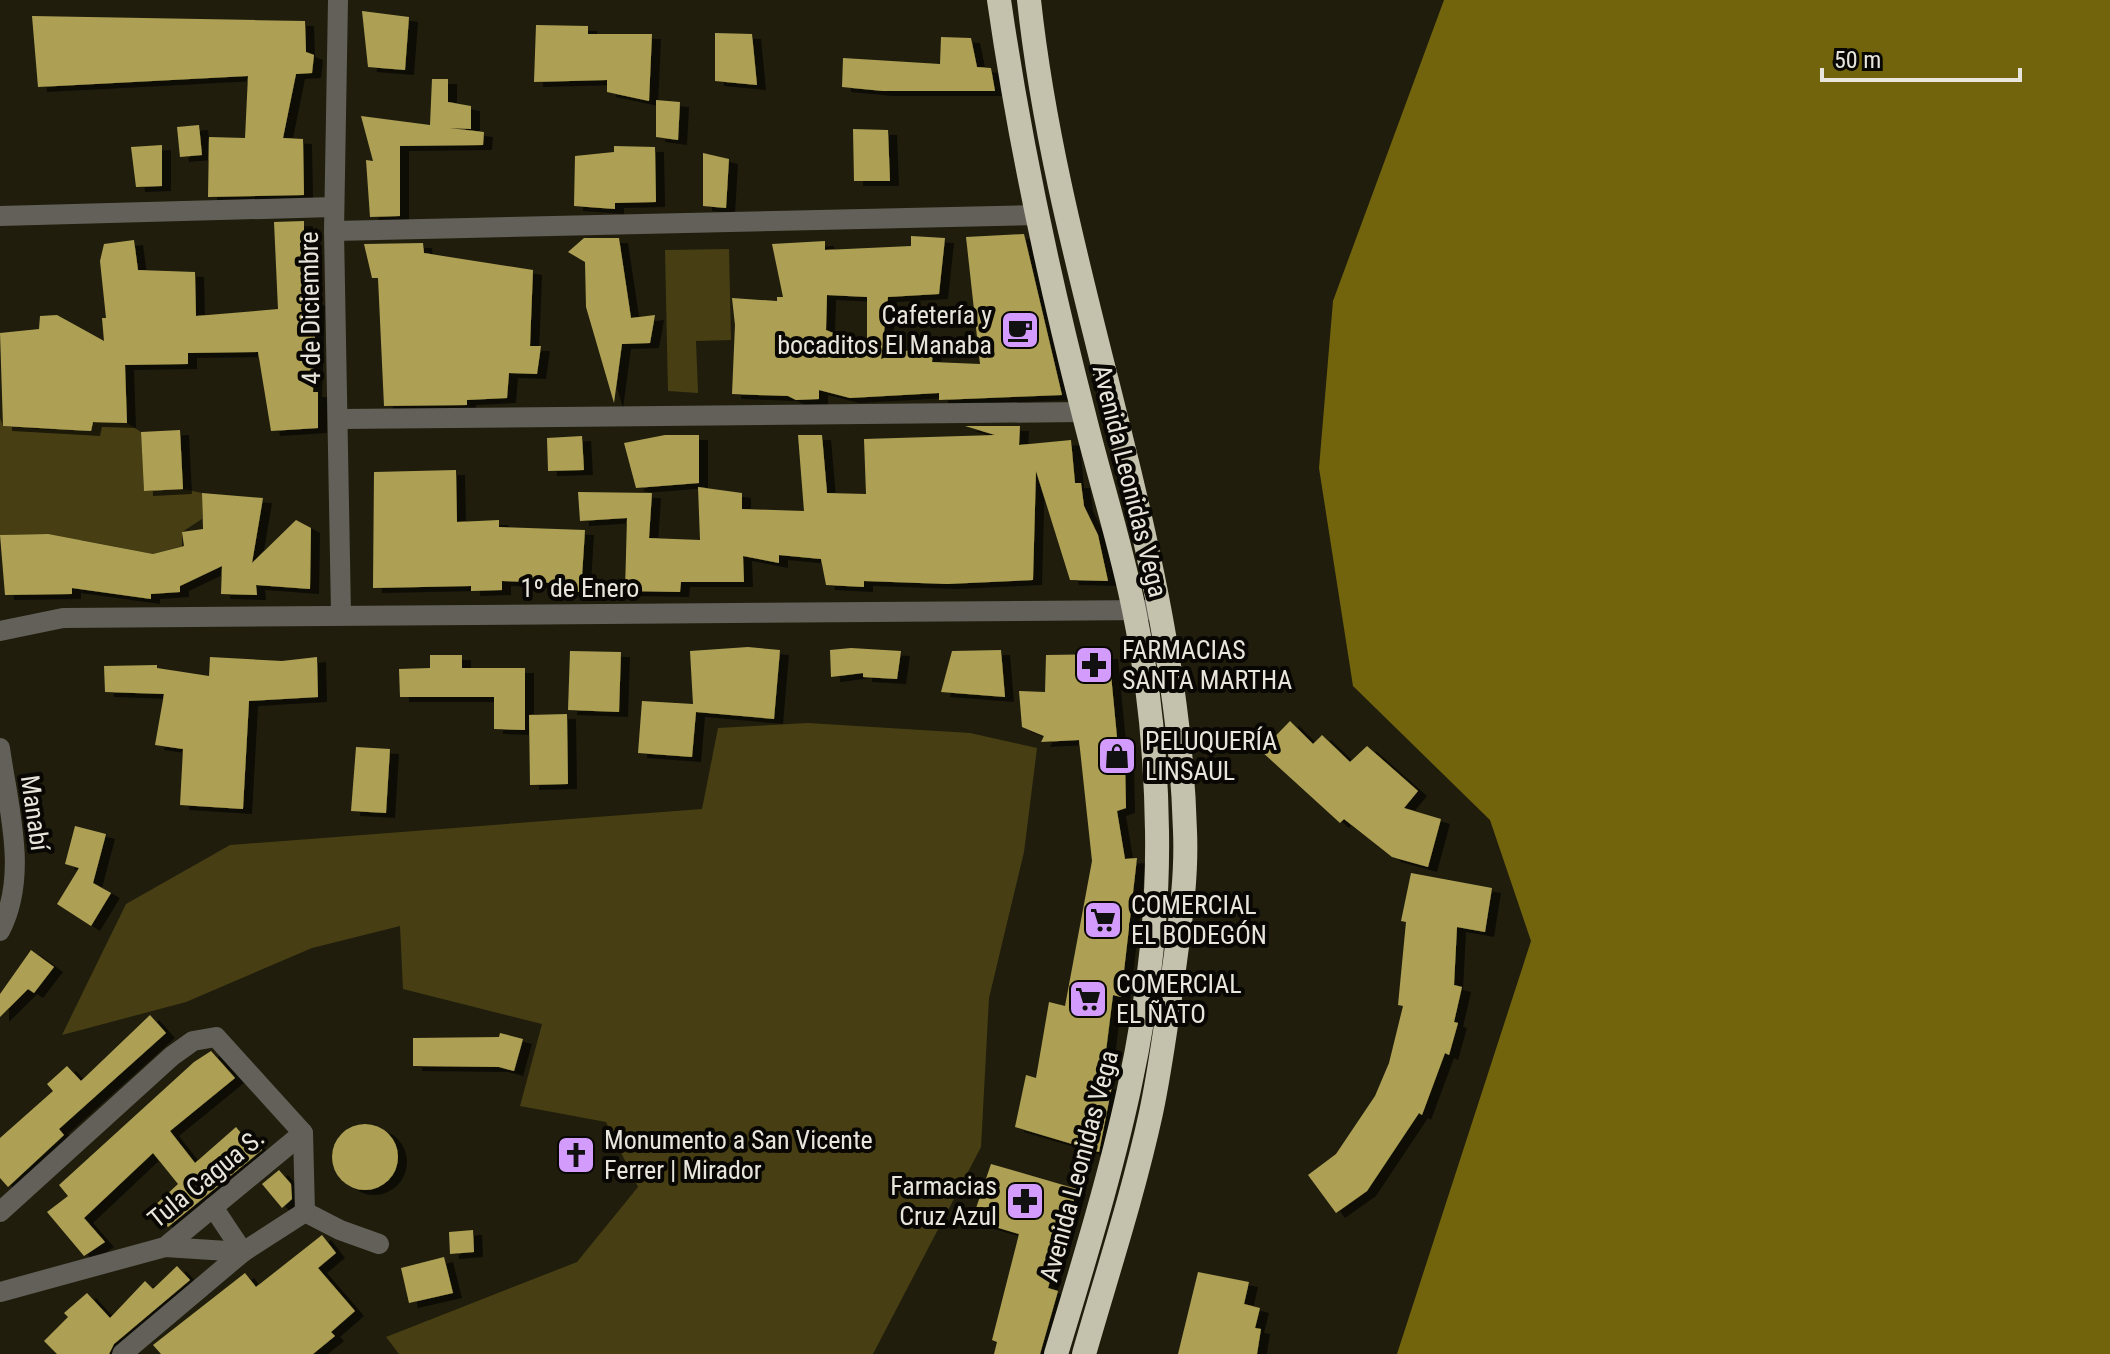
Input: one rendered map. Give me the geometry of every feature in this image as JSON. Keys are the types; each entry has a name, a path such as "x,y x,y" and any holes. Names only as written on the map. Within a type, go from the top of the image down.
{"highway":[{"name":"Avenida Leonidas Vega","path":"999,0 1038,215 1083,412 1135,612 1157,830 1149,974 1127,1110 1056,1354"},
{"name":"Avenida Leonidas Vega","path":"1029,0 1034,49 1065,212 1161,609 1184,817 1185,889 1150,1116 1084,1354"}],"street":[{"name":"4 de Diciembre","path":"338,0 334,231 341,614"},
{"path":"0,216 334,207"},
{"path":"334,231 1038,215"},
{"path":"339,419 1083,412"},
{"name":"1º de Enero","path":"0,631 63,618 341,614 1135,612 1161,609"},
{"name":"Manabí","path":"0,748 17,865 8,916 0,931"},
{"path":"0,1212 172,1056 193,1041 216,1037 303,1133 305,1212"},
{"name":"Tula Cagua S.","path":"0,1292 165,1247 303,1133"},
{"path":"213,1207 243,1252"},
{"path":"305,1212 340,1230 379,1244"},
{"path":"122,1354 243,1252 305,1212"},
{"path":"165,1247 243,1252"}],"shaded area":[{"path":"1444,0 2110,0 2110,1354 1397,1354 1531,941 1490,820 1353,686 1319,468 1333,301"},
{"path":"729,249 731,340 696,341 698,393 668,391 665,250"},
{"path":"53,414 67,428 90,431 93,422 127,423 141,432 144,491 183,489 202,493 202,519 182,532 182,546 153,554 81,540 72,552 45,553 43,534 0,535 0,418 3,426 50,430"},
{"path":"808,723 970,733 1037,748 1024,852 989,998 981,1147 873,1354 399,1354 386,1337 577,1262 638,1187 606,1122 520,1106 542,1024 403,989 400,926 312,948 186,1002 62,1035 126,904 230,845 702,809 718,728"}],"building":[{"path":"362,11 409,17 405,70 368,67"},
{"path":"32,16 305,21 306,52 314,55 312,73 296,74 283,138 303,139 304,195 208,197 209,137 245,138 248,76 38,87"},
{"path":"536,25 588,26 588,34 652,34 649,101 607,92 607,80 534,82"},
{"path":"715,33 752,34 757,85 715,81"},
{"path":"941,37 971,38 977,67 991,68 995,91 883,91 842,87 843,58 940,64"},
{"path":"432,79 448,79 448,102 471,106 471,129 449,128 484,132 483,145 400,146 400,216 370,217 366,160 373,161 361,116 430,125"},
{"path":"656,100 680,102 678,140 656,137"},
{"path":"199,125 202,155 180,157 177,127"},
{"path":"853,129 888,130 890,181 854,181"},
{"path":"162,145 162,186 136,187 131,147"},
{"path":"614,146 655,147 656,202 615,203 615,209 574,206 575,156 614,152"},
{"path":"703,153 729,159 726,208 703,206"},
{"path":"304,221 304,235 310,236 302,297 316,301 313,392 318,392 318,428 271,431 258,352 188,353 188,364 125,365 127,423 93,422 91,431 3,426 0,333 39,329 40,316 57,315 104,341 102,318 106,318 100,261 104,244 134,240 138,270 195,272 196,316 278,309 274,222"},
{"path":"1024,234 1062,395 939,400 939,393 850,398 819,390 819,399 796,400 788,396 732,394 735,325 732,298 777,301 777,297 783,297 772,244 825,241 825,250 911,246 911,236 945,238 939,294 888,297 881,359 934,342 932,362 980,364 966,237","holes":["827,295 867,297 867,347 826,330"]},
{"path":"584,238 619,238 631,318 655,315 650,343 622,344 614,403 586,307 585,262 568,252"},
{"path":"423,243 424,253 533,270 530,346 541,346 537,374 509,373 507,398 467,400 467,405 384,406 378,278 372,278 364,244"},
{"path":"965,426 1020,426 1019,445 1071,440 1075,483 1081,483 1084,506 1098,535 1108,581 1070,580 1036,471 1033,580 947,584 864,581 864,587 826,585 821,559 779,555 779,563 743,556 744,582 681,582 680,592 625,591 627,518 580,521 578,492 652,493 649,538 700,540 698,487 742,493 742,509 804,511 798,435 822,435 827,493 866,494 864,439 995,435"},
{"path":"180,430 183,489 144,491 141,432"},
{"path":"665,435 699,435 699,483 636,488 624,443"},
{"path":"582,436 584,470 548,471 547,438"},
{"path":"456,470 457,522 499,520 499,527 585,530 581,592 553,590 554,583 502,581 502,590 471,591 471,586 373,588 374,472"},
{"path":"202,493 263,498 252,563 296,520 311,528 310,589 256,585 257,595 221,594 222,566 180,586 180,592 151,594 151,599 72,588 72,594 5,595 0,535 48,534 153,554 184,546 182,532 203,529"},
{"path":"748,647 780,650 774,719 696,712 692,757 638,753 642,701 693,704 690,651"},
{"path":"830,650 901,651 897,679 863,677 863,673 831,677"},
{"path":"1001,650 1005,697 941,692 952,651"},
{"path":"570,651 621,652 619,712 568,710"},
{"path":"1109,654 1119,758 1125,759 1126,808 1117,811 1125,859 1137,858 1121,997 1113,995 1102,1083 1112,1086 1099,1152 1015,1127 1026,1075 1036,1078 1049,1002 1065,1006 1092,861 1079,740 1041,742 1044,736 1022,727 1019,691 1045,692 1046,655"},
{"path":"430,655 462,655 462,668 525,668 525,730 494,729 494,697 400,697 399,669 430,668"},
{"path":"210,657 282,661 317,657 318,697 249,701 243,809 180,805 183,749 155,745 164,694 105,692 104,666 157,665 157,668 209,676"},
{"path":"567,714 568,784 530,785 529,715"},
{"path":"1290,721 1313,744 1322,735 1350,762 1367,746 1418,791 1404,808 1441,819 1428,867 1392,857 1344,819 1340,823 1261,751"},
{"path":"356,747 390,749 386,813 351,811"},
{"path":"75,826 106,834 93,883 111,893 91,926 57,904 79,868 65,864"},
{"path":"1411,873 1492,888 1485,932 1457,927 1454,985 1462,987 1454,1022 1458,1023 1449,1055 1445,1053 1422,1115 1419,1113 1367,1191 1336,1213 1308,1175 1336,1154 1375,1096 1389,1063 1403,1006 1398,1005 1406,922 1401,921"},
{"path":"31,950 54,967 34,993 28,989 0,1017 0,994"},
{"path":"150,1015 166,1033 59,1129 64,1135 8,1187 0,1178 0,1138 53,1091 47,1084 67,1066 81,1081"},
{"path":"500,1033 523,1039 514,1071 499,1067 413,1066 413,1038 499,1037"},
{"path":"211,1051 235,1078 170,1131 195,1163 236,1127 262,1150 168,1227 151,1209 178,1184 153,1153 84,1218 105,1242 84,1256 47,1212 68,1196 59,1185 194,1062"},
{"path":"358,1124 372,1124 384,1129 393,1138 398,1157 396,1170 389,1181 372,1190 358,1190 346,1185 337,1176 332,1164 332,1150 337,1138 346,1129"},
{"path":"991,1164 1077,1189 1048,1288 1058,1291 1040,1354 994,1354 997,1342 992,1340 1019,1234 972,1220"},
{"path":"279,1170 291,1184 292,1199 282,1208 262,1184"},
{"path":"473,1230 474,1252 450,1254 449,1232"},
{"path":"322,1235 336,1253 318,1268 355,1311 331,1332 335,1336 313,1354 161,1354 153,1345 245,1273 256,1287"},
{"path":"444,1257 453,1293 409,1303 401,1268"},
{"path":"177,1266 190,1280 114,1344 109,1354 57,1354 44,1341 68,1317 64,1313 87,1293 110,1318 145,1281 153,1289"},
{"path":"1198,1272 1249,1282 1244,1304 1260,1308 1255,1328 1261,1329 1257,1354 1178,1354"}],"place":[{"name":"Cafetería y bocaditos El Manaba","path":"1020,330"},
{"name":"FARMACIAS SANTA MARTHA","path":"1094,665"},
{"name":"PELUQUERÍA LINSAUL","path":"1117,756"},
{"name":"COMERCIAL EL BODEGÓN","path":"1103,920"},
{"name":"COMERCIAL EL ÑATO","path":"1088,999"},
{"name":"Monumento a San Vicente Ferrer | Mirador","path":"576,1155"},
{"name":"Farmacias Cruz Azul","path":"1025,1201"}]}
